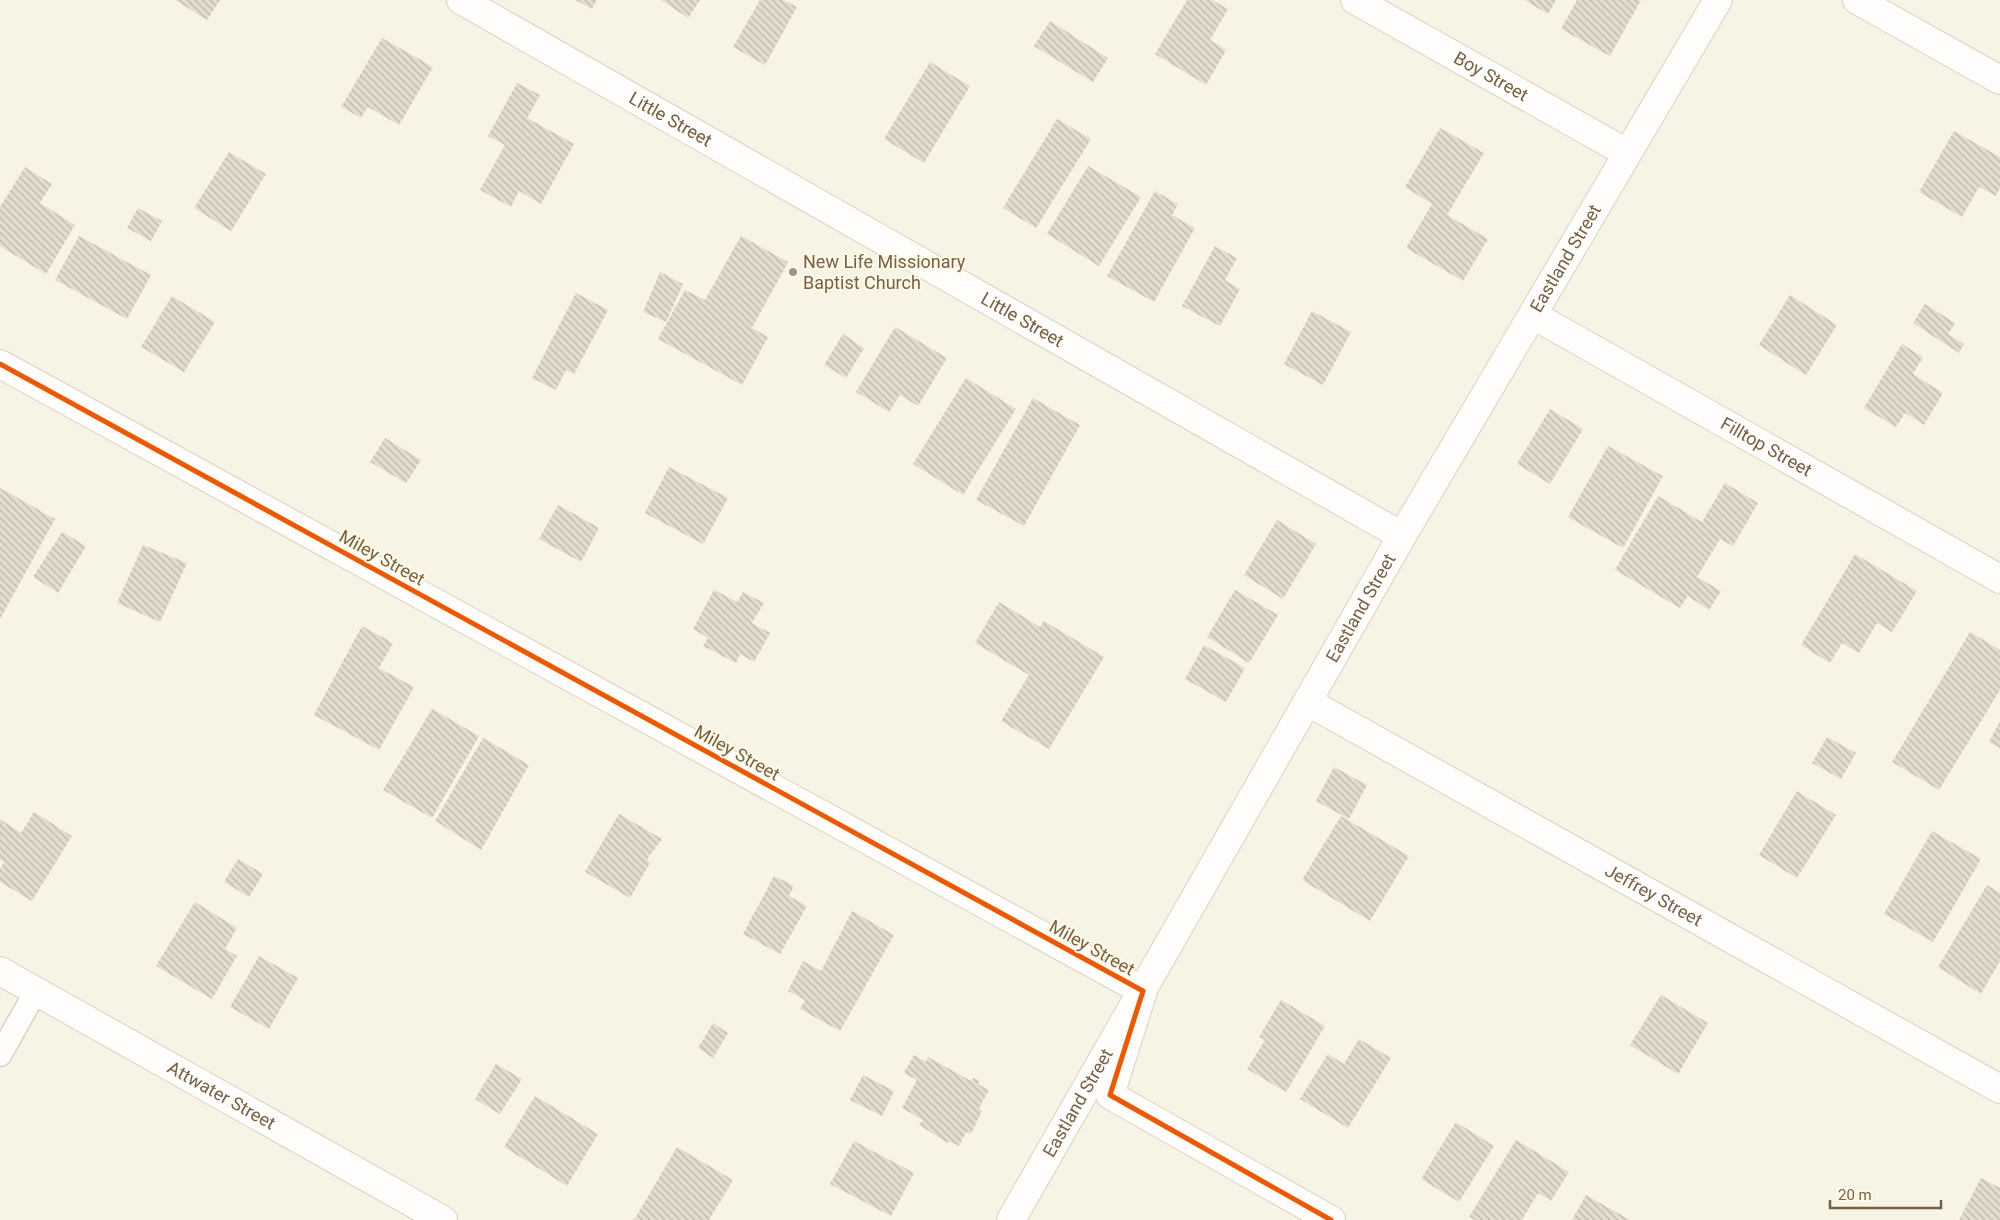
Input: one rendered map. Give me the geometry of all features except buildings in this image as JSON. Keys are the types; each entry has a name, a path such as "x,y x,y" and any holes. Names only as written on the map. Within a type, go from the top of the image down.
{"street":[{"name":"Little Street","path":"461,0 1402,536"},
{"name":"Boy Street","path":"1355,0 1626,153"},
{"name":"Eastland Street","path":"1011,1220 1402,536 1626,153 1718,0"},
{"path":"1857,0 2000,80"},
{"name":"Filltop Street","path":"1532,315 2000,579"},
{"name":"Miley Street","path":"0,364 1143,991 1110,1095 1332,1220"},
{"name":"Jeffrey Street","path":"1308,702 2000,1089"},
{"name":"Attwater Street","path":"0,971 443,1220"}],"lane":[{"path":"0,1055 36,992"}],"cycle path":[{"path":"0,364 1143,991 1110,1095 1331,1220"}],"place":[{"name":"New Life Missionary Baptist Church","path":"793,272"}]}
